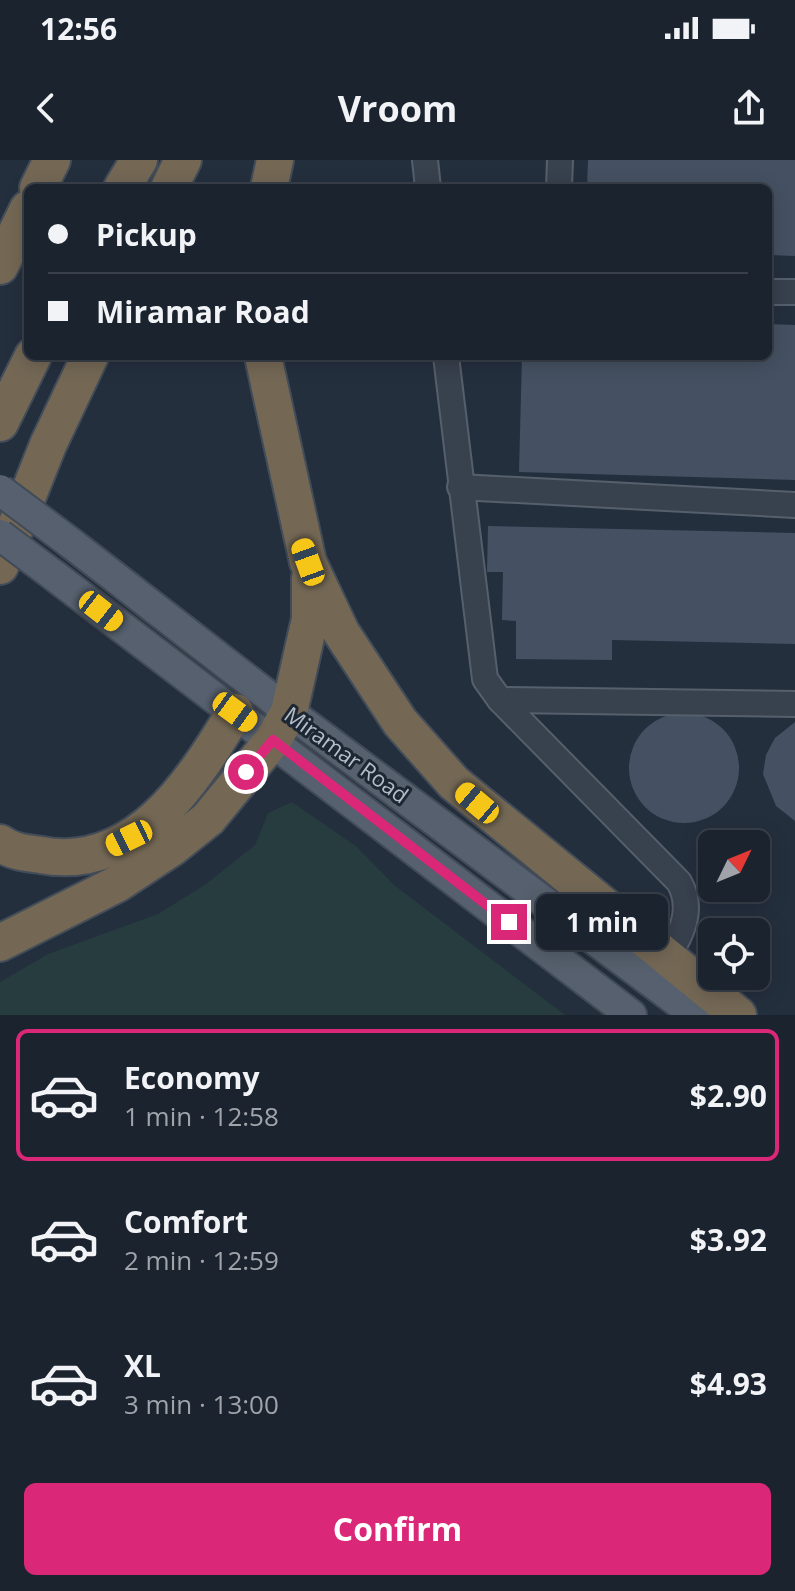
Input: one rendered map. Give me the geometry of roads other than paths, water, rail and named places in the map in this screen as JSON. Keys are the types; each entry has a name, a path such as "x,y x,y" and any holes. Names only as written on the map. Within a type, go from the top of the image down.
{"highway":[{"path":"40,184 52,160"},
{"path":"124,184 139,160"},
{"path":"171,184 183,160"},
{"path":"270,184 275,160"},
{"path":"0,266 24,217"},
{"path":"0,423 31,360"},
{"path":"0,566 48,445 88,360"},
{"path":"0,943 117,884 173,847 208,819 281,726 313,597 264,360"},
{"path":"308,562 341,632 374,686 400,722 454,783 665,959 738,1015"},
{"path":"0,843 9,849 53,858 94,856 129,838 169,808 235,712"}],"main road":[{"name":"Miramar Road","path":"0,490 72,544 281,726 631,1015"},
{"name":"Miramar Road","path":"0,535 235,712 281,726 696,1015"}],"lane":[{"path":"425,160 428,184"},
{"path":"559,184 560,160"},
{"path":"772,292 795,292"},
{"path":"446,360 485,679 500,700 679,882 687,895 688,910 665,959"},
{"path":"460,487 795,505"},
{"path":"500,700 795,704"}]}
